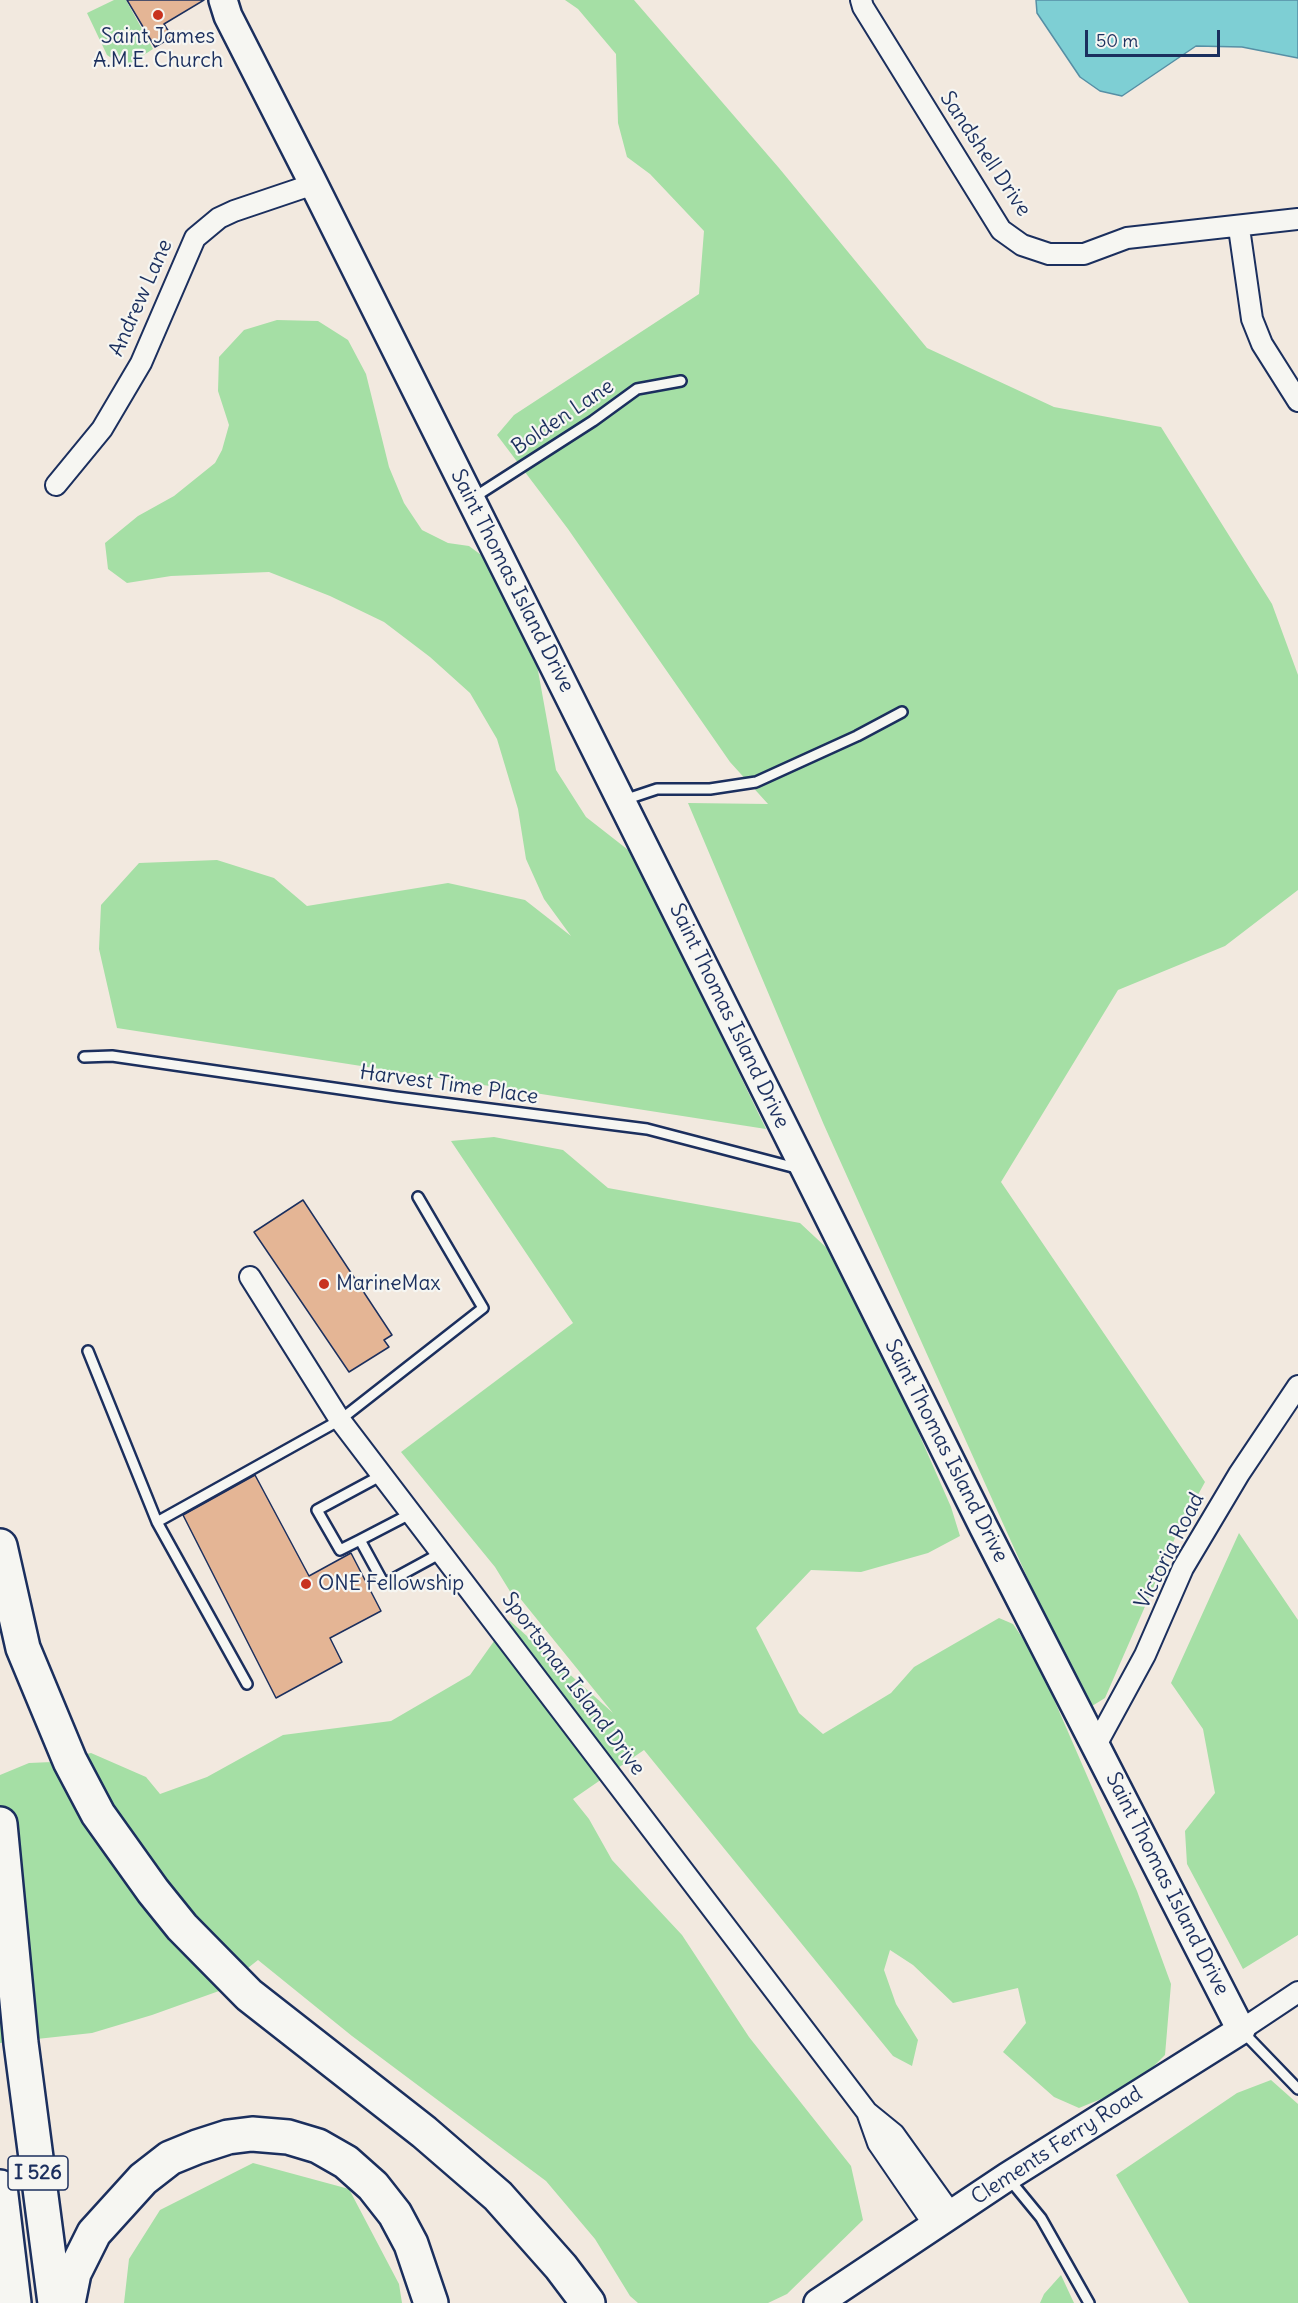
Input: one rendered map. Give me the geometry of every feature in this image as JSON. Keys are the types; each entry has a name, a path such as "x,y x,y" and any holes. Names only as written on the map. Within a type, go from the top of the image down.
{"highway":[{"path":"0,1546 23,1648 44,1702 70,1761 98,1814 126,1856 182,1927 249,1995 424,2132 498,2196 561,2267 588,2303"},
{"name":"I 526","path":"0,1824 21,2043 55,2303"},
{"path":"68,2303 74,2273 94,2233 143,2179 170,2158 228,2137 252,2134 288,2137 318,2146 346,2162 373,2186 396,2214 411,2244 431,2303"},
{"name":"I 526","path":"0,2187 14,2303"}],"main road":[{"name":"Saint Thomas Island Drive","path":"223,0 228,16 984,1528 1241,2030"},
{"name":"Clements Ferry Road","path":"818,2303 1007,2177 1241,2030"}],"street":[{"name":"Sandshell Drive","path":"861,0 862,8 1002,230 1022,245 1049,254 1084,254 1127,238 1239,228 1298,219"},
{"name":"Andrew Lane","path":"56,485 102,429 141,363 195,238 205,228 234,211 314,184"},
{"path":"1239,228 1252,319 1262,344 1298,401"},
{"name":"Sportsman Island Drive","path":"250,1277 340,1420 867,2112 878,2143 943,2220"},
{"name":"Victoria Road","path":"1096,1745 1145,1655 1183,1568 1239,1474 1298,1386"},
{"name":"Clements Ferry Road","path":"1241,2030 1298,1992"}],"lane":[{"name":"Bolden Lane","path":"471,499 593,421 637,389 681,381"},
{"path":"622,801 657,789 710,789 756,782 857,736 902,712"},
{"name":"Harvest Time Place","path":"84,1057 111,1056 396,1097 647,1129 806,1170"},
{"path":"157,1522 340,1420 483,1308 418,1197"},
{"path":"88,1351 157,1522 247,1684"},
{"path":"382,1475 317,1510 340,1550 412,1513"},
{"path":"360,1540 384,1584 442,1552"},
{"path":"1241,2030 1298,2089"},
{"path":"1007,2177 1041,2218 1089,2303"}],"green space":[{"path":"114,0 126,0 153,49 125,67 107,55 87,13"},
{"path":"565,0 634,0 779,168 927,348 1054,407 1161,427 1272,604 1298,675 1298,890 1225,946 1118,990 1001,1182 1205,1482 1178,1531 1105,1698 1092,1706 1072,1677 824,1125 688,803 768,804 730,762 568,529 497,435 514,415 699,294 704,231 650,174 627,157 618,123 616,54 578,9"},
{"path":"277,320 318,321 348,340 366,374 389,467 404,503 422,530 448,543 469,546 492,563 533,643 556,770 586,817 641,860 664,903 660,910 766,1129 117,1028 99,949 101,905 139,863 217,860 274,878 307,906 448,883 525,900 571,936 544,899 526,859 518,809 497,739 470,693 430,657 384,622 330,596 269,572 171,576 127,583 108,569 105,543 138,516 174,496 215,463 222,450 229,425 218,391 219,357 244,330"},
{"path":"494,1137 563,1150 608,1188 800,1223 845,1265 951,1507 960,1536 928,1553 861,1572 811,1570 756,1628 799,1713 823,1734 891,1693 914,1667 999,1618 1013,1624 1036,1658 1137,1891 1171,1984 1165,2055 1135,2085 1079,2108 1054,2097 1003,2052 1026,2023 1018,1988 953,2003 913,1965 890,1950 884,1970 896,2004 918,2040 912,2066 893,2056 644,1750 573,1799 589,1819 612,1860 682,1935 749,2037 851,2166 863,2220 787,2294 768,2303 638,2303 630,2296 595,2239 546,2181 352,2036 258,1960 219,1991 152,2015 92,2033 0,2043 0,1775 29,1763 52,1762 91,1753 146,1777 160,1794 207,1777 283,1735 391,1721 470,1675 509,1620 613,1713 519,1597 511,1593 495,1567 401,1452 573,1323 451,1141"},
{"path":"1239,1533 1298,1620 1298,1935 1243,1969 1187,1864 1185,1831 1215,1793 1203,1729 1171,1683"},
{"path":"1271,2080 1298,2104 1298,2303 1189,2303 1116,2175 1237,2093"},
{"path":"253,2163 349,2189 399,2284 402,2303 124,2303 129,2259 160,2210"},
{"path":"1061,2275 1074,2303 1040,2303 1044,2294"}],"water":[{"path":"1036,0 1298,0 1298,58 1242,47 1196,46 1122,96 1100,91 1080,77 1037,13"}],"building":[{"name":"Saint James A.M.E. Church","path":"127,0 204,0 164,24 172,37 155,47"},
{"name":"MarineMax","path":"303,1200 392,1335 384,1340 389,1347 349,1372 254,1232"},
{"name":"ONE Fellowship","path":"255,1475 309,1576 351,1553 381,1611 330,1638 342,1662 276,1698 183,1515"}],"place":[{"name":"Saint James A.M.E. Church","path":"158,15"},
{"name":"MarineMax","path":"324,1284"},
{"name":"ONE Fellowship","path":"306,1584"}]}
